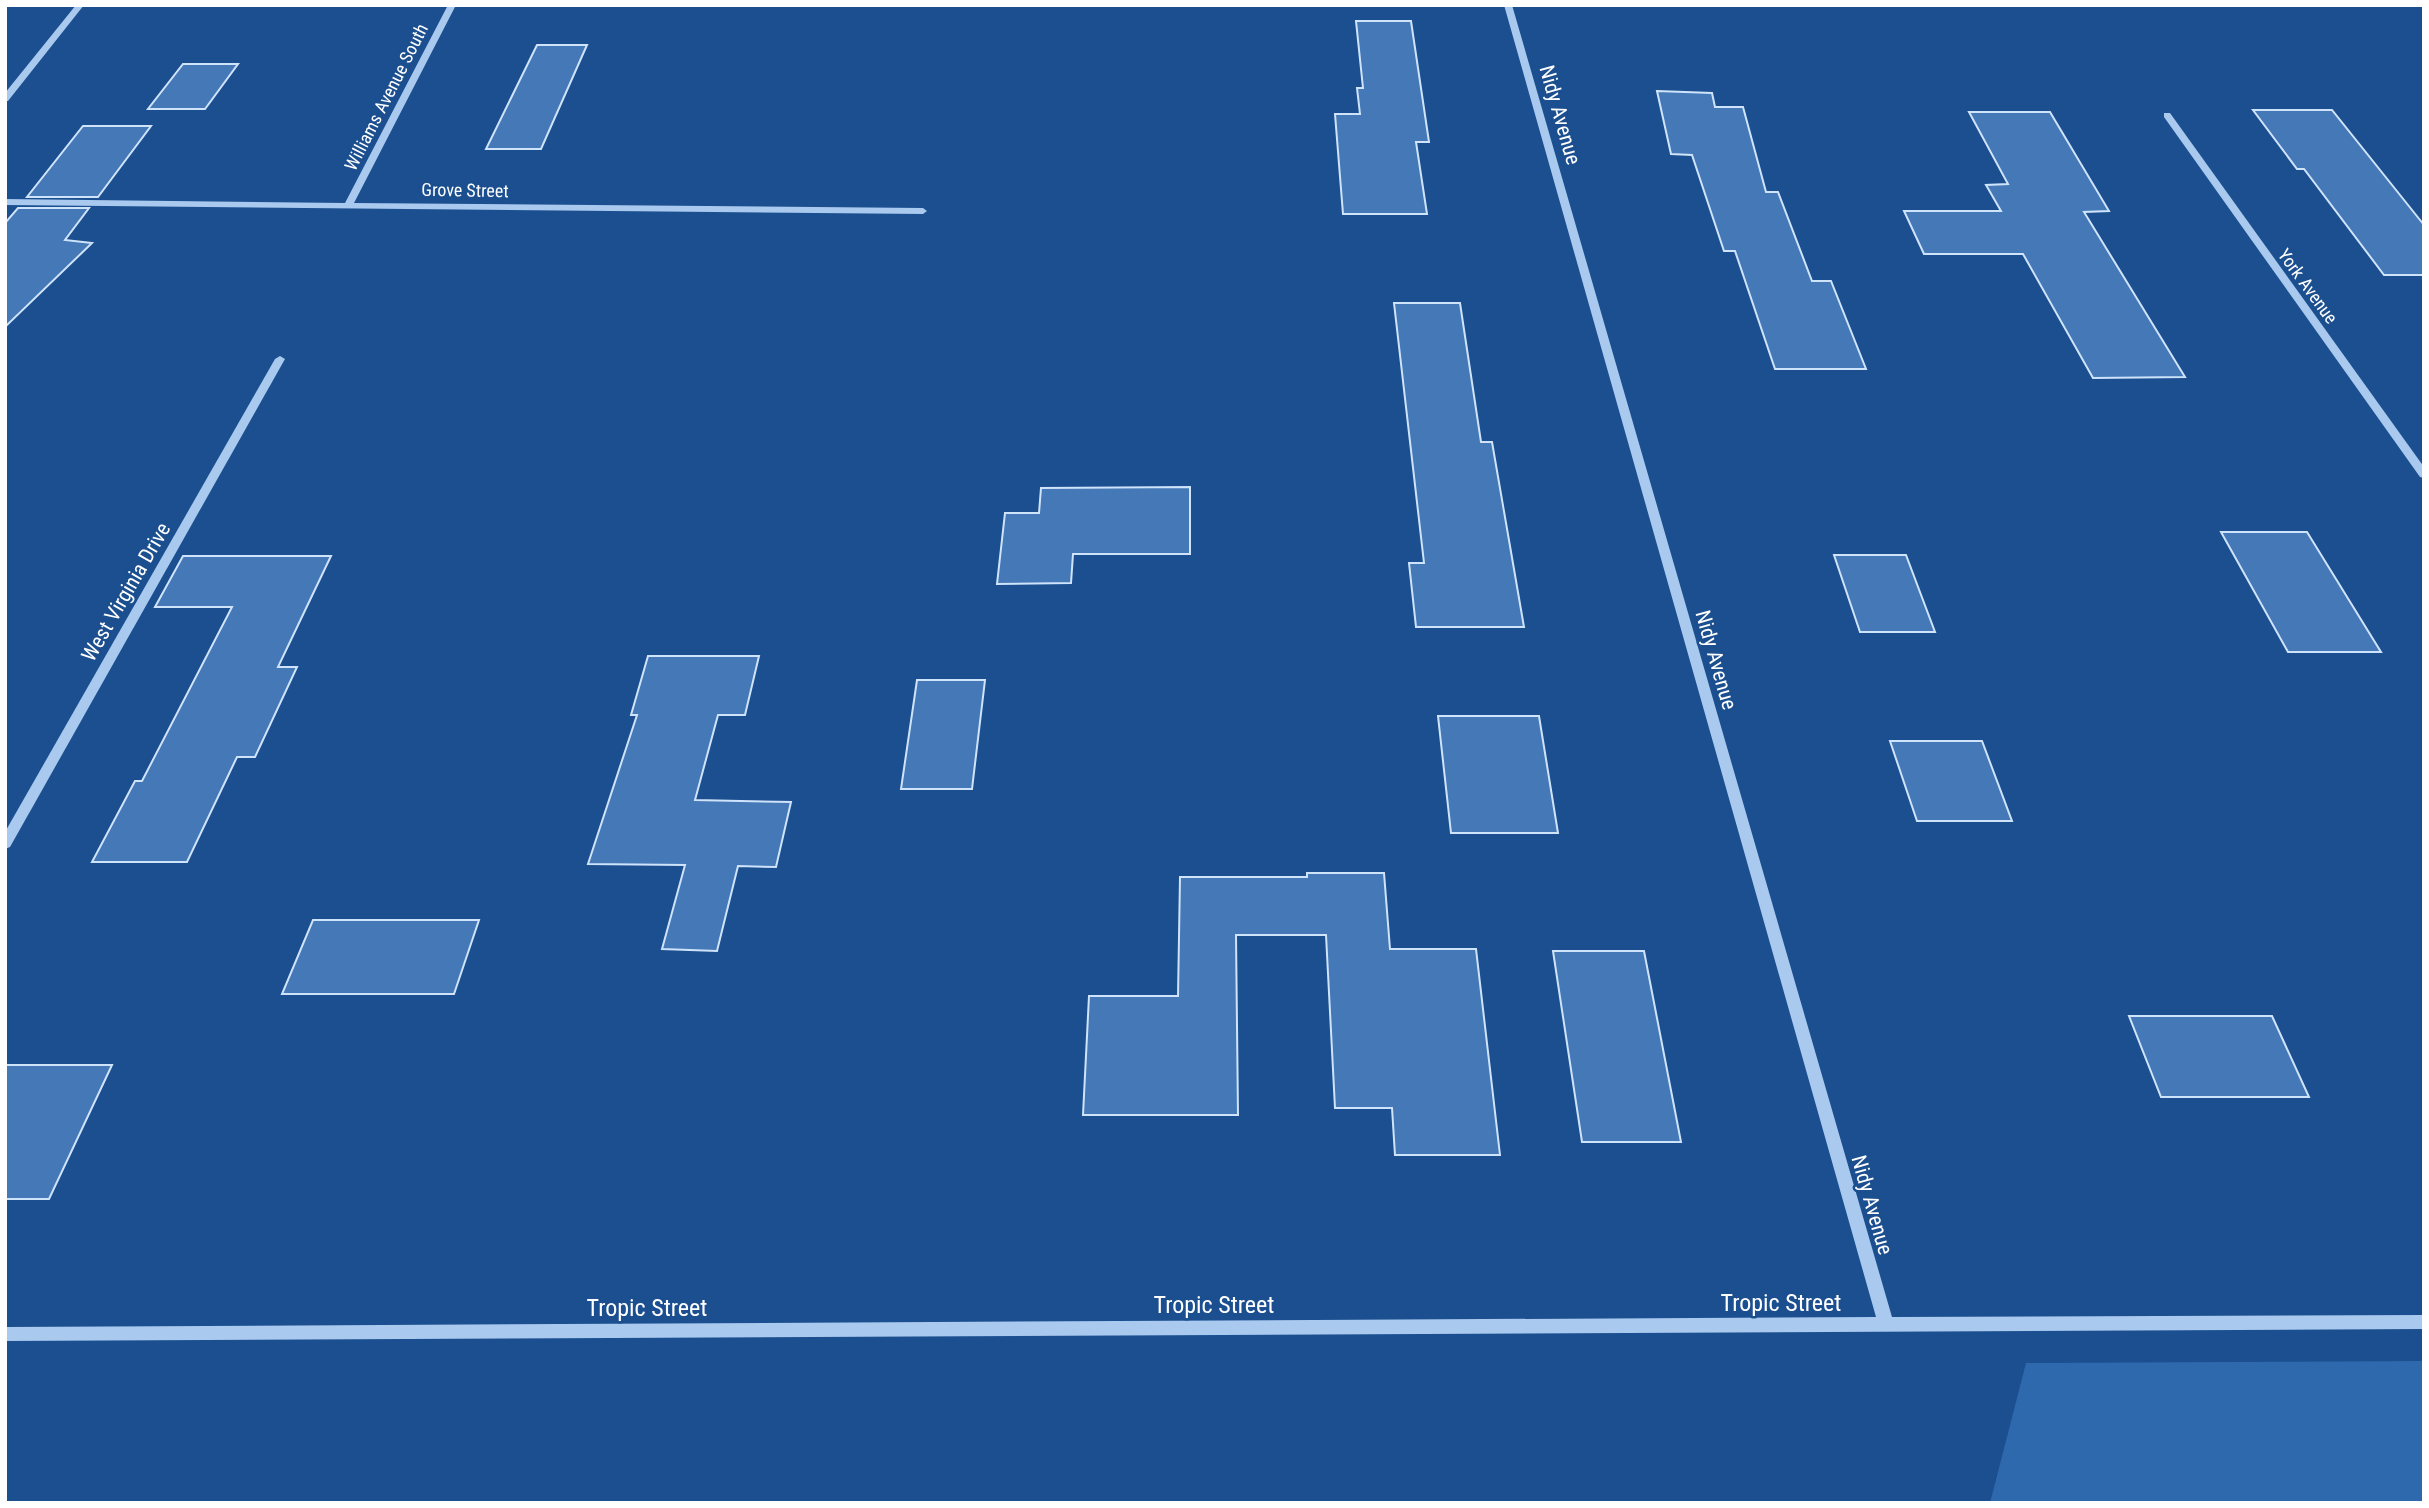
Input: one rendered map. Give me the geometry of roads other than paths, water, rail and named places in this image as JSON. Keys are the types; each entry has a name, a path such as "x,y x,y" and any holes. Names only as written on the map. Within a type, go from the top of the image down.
{"street":[{"path":"5,99 80,5"},
{"name":"Williams Avenue South","path":"349,204 452,5"},
{"name":"Nidy Avenue","path":"1508,5 1886,1325"},
{"name":"York Avenue","path":"2167,115 2424,475"},
{"name":"Grove Street","path":"5,202 923,211"},
{"name":"West Virginia Drive","path":"5,844 280,359"},
{"name":"Tropic Street","path":"5,1334 2424,1322"}]}
